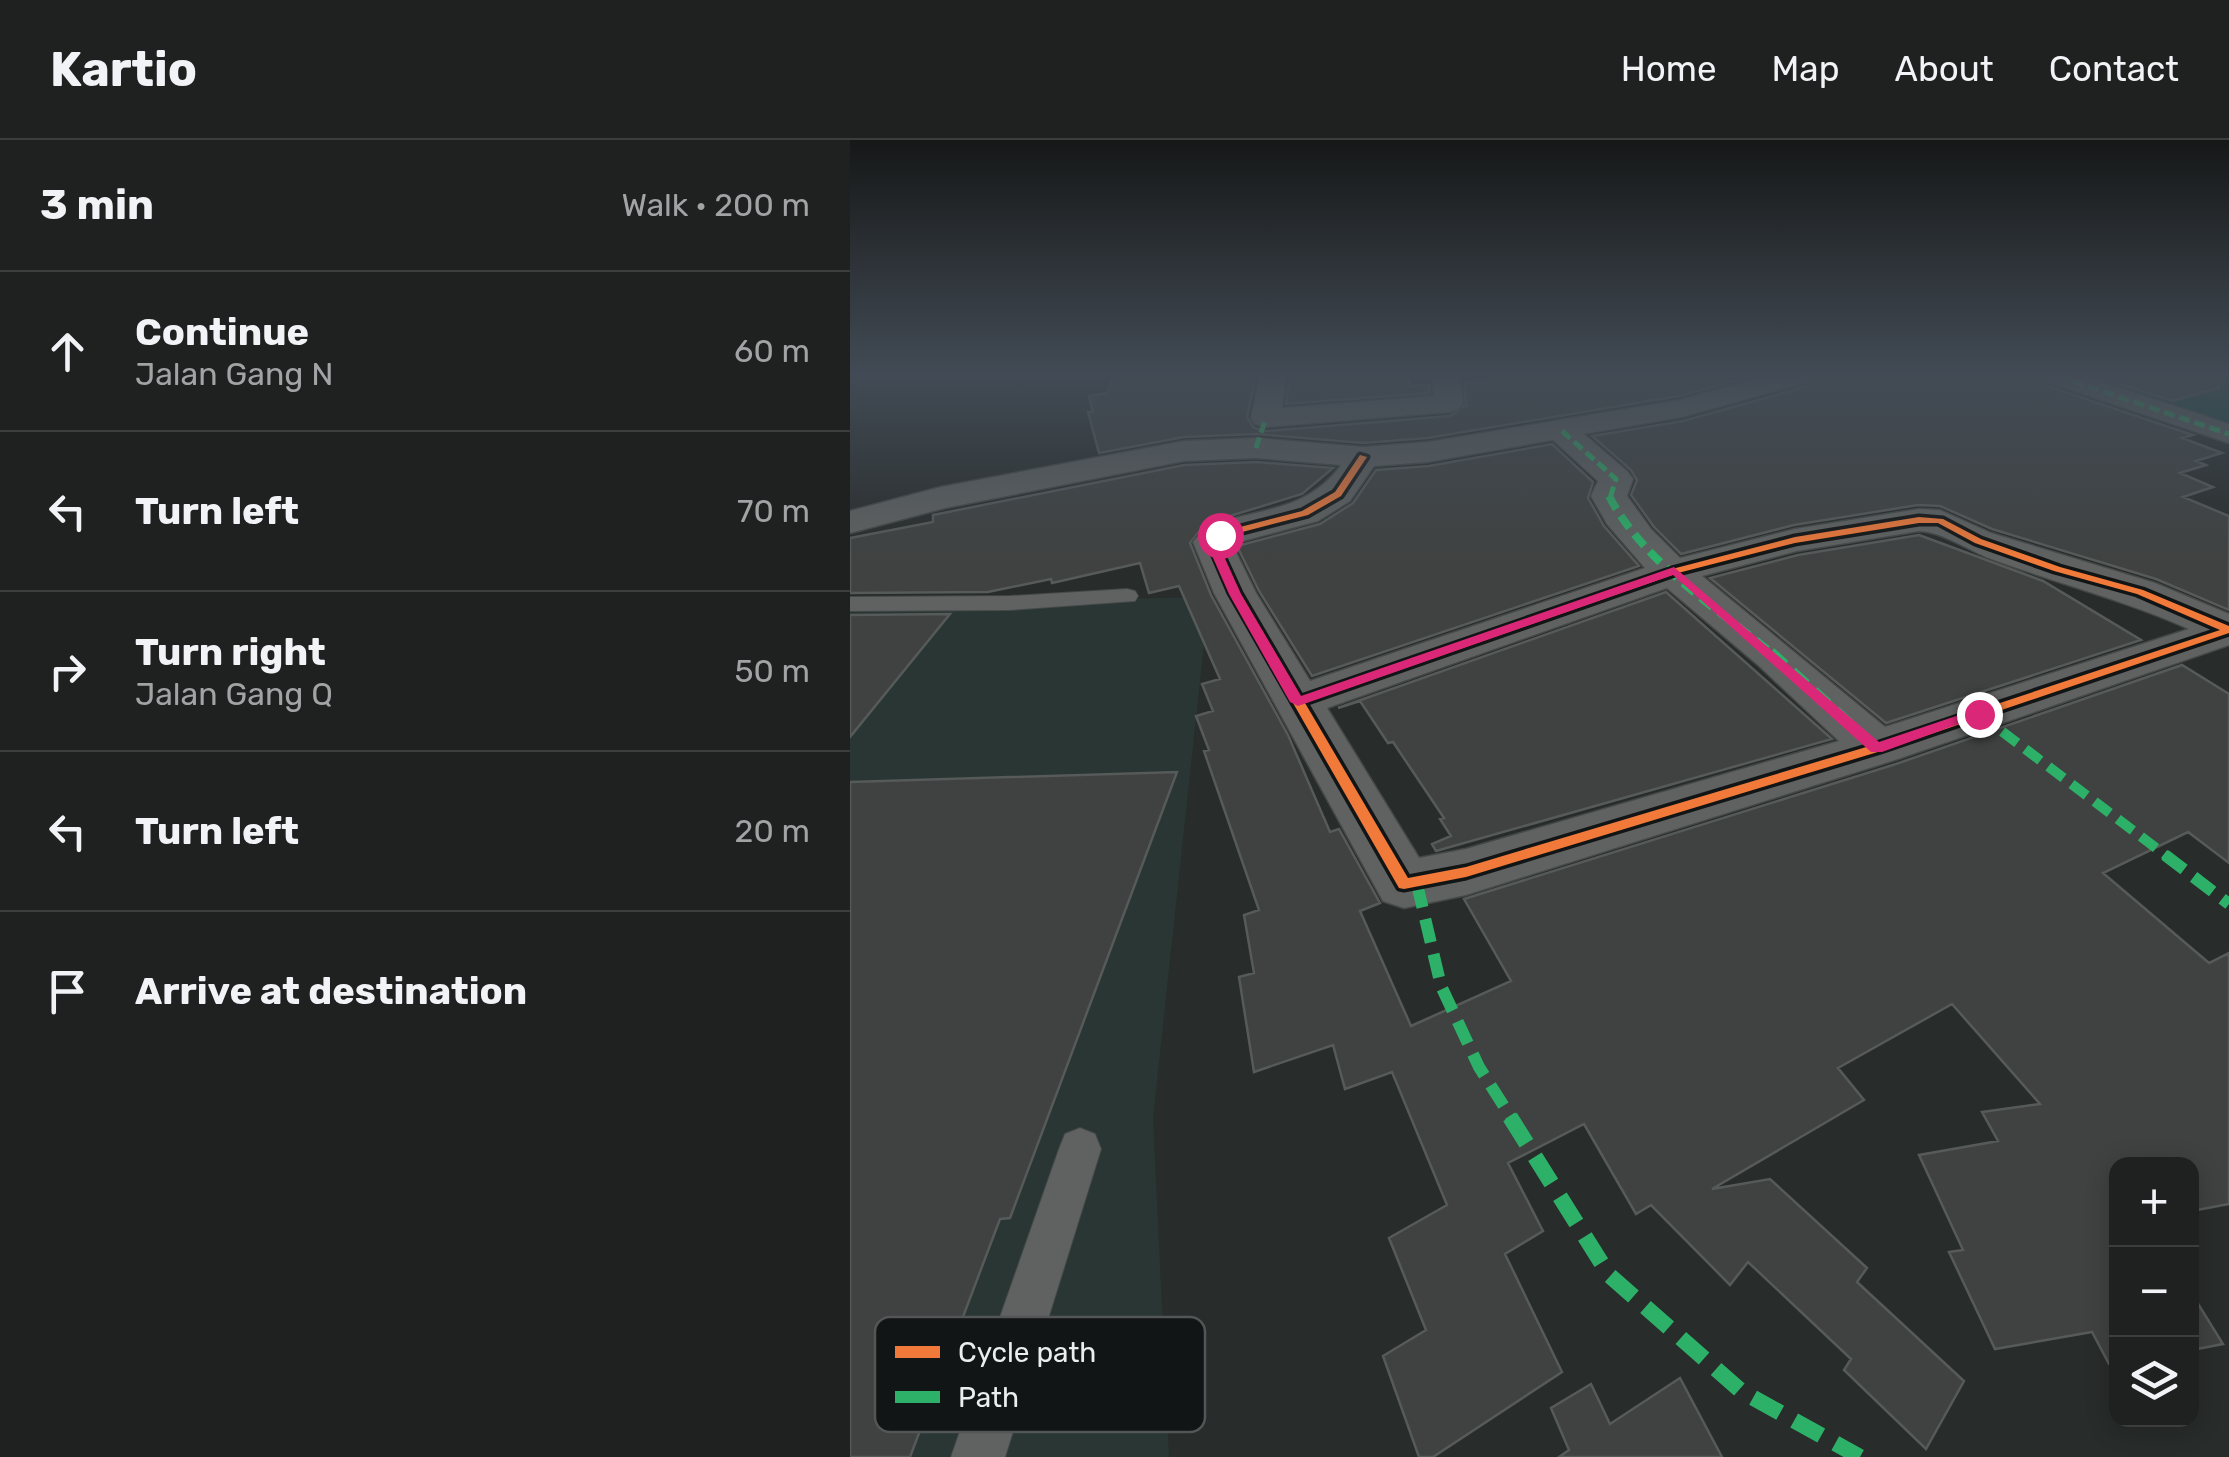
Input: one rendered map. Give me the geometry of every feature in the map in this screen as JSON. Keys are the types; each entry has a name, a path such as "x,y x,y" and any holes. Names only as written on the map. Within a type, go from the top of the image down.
{"street":[{"path":"850,522 941,498 1242,437"},
{"path":"1280,437 1363,457 1428,452 1521,437"},
{"path":"1569,437 1616,479 1609,496 1618,518 1877,748"},
{"path":"1363,457 1338,494 1305,513 1220,535 1212,542 1235,594 1404,884 1466,872 1877,748 2229,630"},
{"path":"1298,702 1674,570 1795,540 1920,520 1940,520 1978,540 2057,569 2140,592 2229,630"}],"lane":[{"path":"850,604 1010,603 1127,596"},
{"path":"1024,1317 1080,1149"},
{"path":"978,1457 986,1432"}],"shaded area":[{"path":"1209,597 1153,1118 1162,1317 875,1317 875,1432 1168,1432 1169,1457 850,1457 850,604"}],"building":[{"path":"1095,437 1182,437 1099,453"},
{"path":"1297,437 1431,437 1428,438 1363,443"},
{"path":"1594,437 2184,437 2222,453 2196,461 2206,465 2180,473 2213,487 2183,497 2229,516 2229,610 2156,579 1992,529 1940,506 1918,505 1794,525 1681,554 1654,527 1631,495 1637,480"},
{"path":"1552,444 1593,482 1588,498 1604,526 1639,566 1312,676 1259,591 1237,546 1320,524 1353,503 1376,470 1429,466"},
{"path":"1256,462 1333,468 1302,494 1220,519 1203,527 1190,543 1211,595 1288,735 1330,832 1339,829 1380,903 1360,911 1411,1026 1511,981 1464,899 1896,764 2182,665 2229,694 2229,863 2188,832 2103,873 2209,963 2229,953 2229,1204 2199,1210 2199,1157 2109,1157 2109,1364 2092,1332 1995,1349 1949,1252 1963,1250 1919,1155 1998,1141 1982,1112 2040,1104 1952,1004 1838,1068 1864,1100 1712,1189 1770,1179 1867,1268 1857,1282 1964,1381 1926,1449 1844,1370 1851,1359 1748,1262 1730,1285 1651,1205 1636,1214 1584,1124 1508,1163 1543,1231 1505,1254 1562,1372 1433,1457 1419,1457 1383,1356 1426,1330 1389,1238 1447,1205 1392,1072 1345,1089 1333,1045 1254,1072 1239,977 1254,973 1244,915 1259,910 1204,751 1209,750 1196,716 1213,711 1202,684 1220,679 1179,586 1149,593 1140,563 1052,583 1051,579 988,592 850,593 850,538 933,522 933,515 1184,465"},
{"path":"1919,535 2043,581 2141,640 1886,723 1710,578 1798,555"},
{"path":"1666,592 1832,739 1436,851 1432,844 1451,836 1440,819 1444,818 1393,742 1388,743 1360,701 1338,708"},
{"path":"950,614 850,737 850,615"},
{"path":"1177,772 1010,1218 1000,1219 963,1317 875,1317 875,1432 919,1432 910,1457 850,1457 850,782"},
{"path":"2199,1305 2223,1344 2199,1349"},
{"path":"1680,1378 1722,1457 1559,1457 1569,1450 1551,1408 1591,1384 1610,1424"}],"marked path":[{"path":"1256,448 1260,437"},
{"path":"1569,437 1616,479 1609,496 1637,537 1877,748"},
{"path":"1979,714 2229,904"},
{"path":"1417,884 1441,986 1479,1067 1609,1275 1741,1391 1860,1457"}],"cycle path":[{"path":"1363,457 1338,494 1305,513 1220,535 1212,542 1235,593 1404,884 1466,872 1877,748 2229,630"},
{"path":"1298,702 1675,571 1795,540 1919,520 1940,521 1978,541 2140,592 2229,630"}],"route":[{"path":"1220,535 1212,542 1235,594 1298,702 1674,570 1877,748 1979,714"}]}
